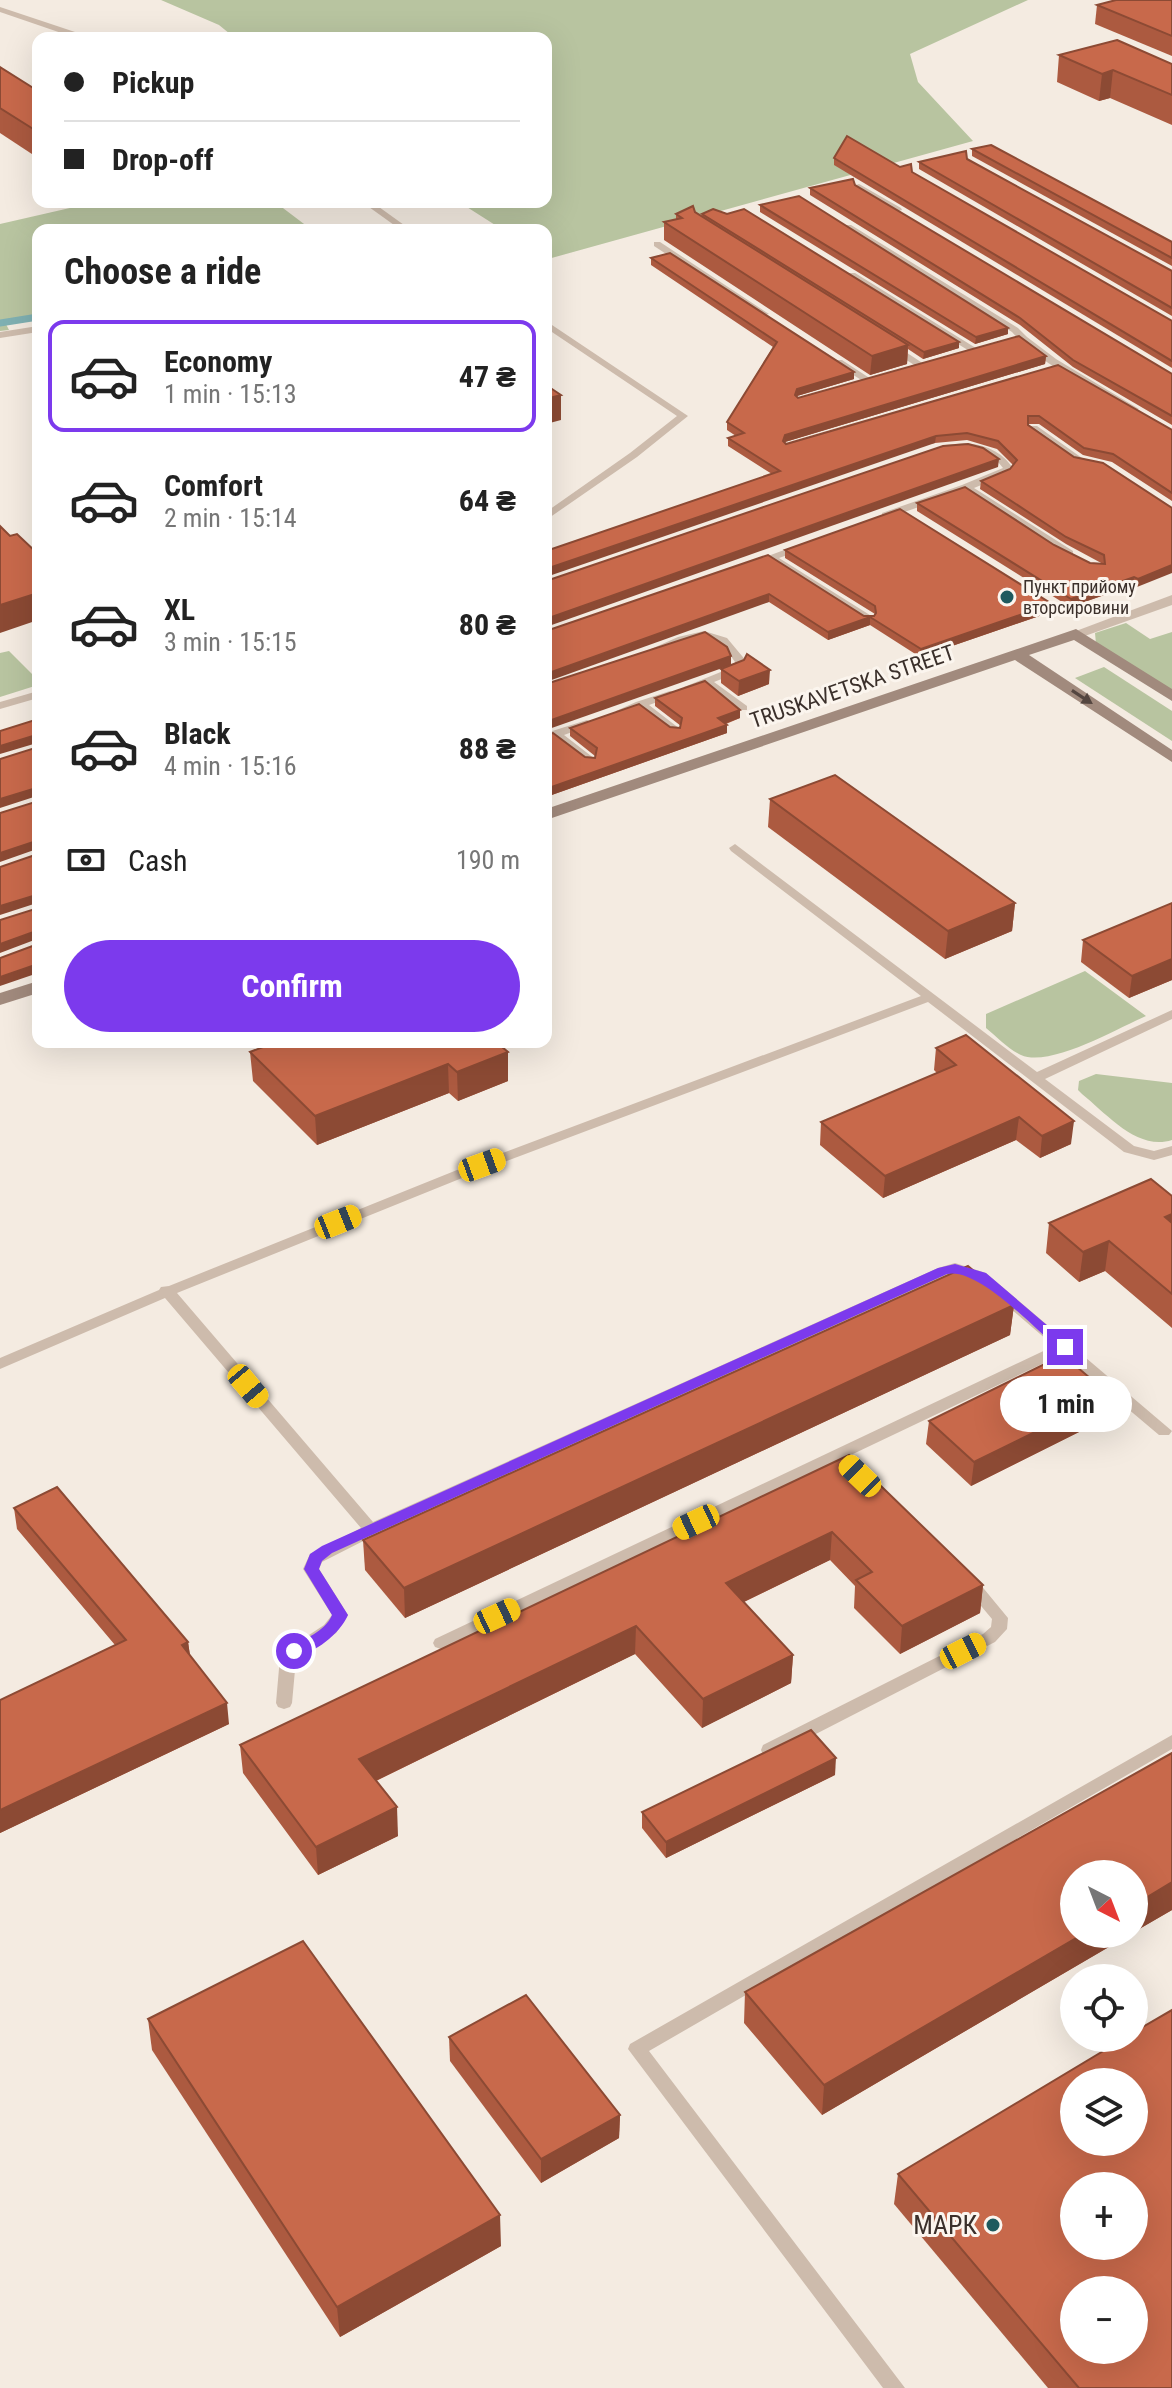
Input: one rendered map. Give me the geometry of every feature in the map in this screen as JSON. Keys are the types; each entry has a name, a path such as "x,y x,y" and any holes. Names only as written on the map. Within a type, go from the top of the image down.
{"street":[{"name":"TRUSKAVETSKA STREET","path":"552,813 1172,600"},
{"path":"1076,634 1172,696"},
{"path":"1017,654 1172,757"},
{"path":"0,999 32,989"}],"lane":[{"path":"0,9 67,32"},
{"path":"859,187 911,218"},
{"path":"375,208 398,224"},
{"path":"844,224 1015,330 1019,337 1061,365 1147,417"},
{"path":"657,244 776,321"},
{"path":"842,270 974,350"},
{"path":"552,328 683,416 657,439 552,513"},
{"path":"0,335 32,330"},
{"path":"1004,341 1019,337"},
{"path":"883,341 922,366"},
{"path":"961,354 989,346"},
{"path":"829,356 869,381"},
{"path":"909,370 935,362"},
{"path":"1046,370 1061,365"},
{"path":"855,385 882,377"},
{"path":"1033,428 1079,460 1106,466"},
{"path":"877,519 966,487 1008,468 1006,462 971,445 956,444 926,453"},
{"path":"966,487 1060,549 1085,561"},
{"path":"902,510 914,518"},
{"path":"747,566 809,543"},
{"path":"771,557 869,619"},
{"path":"612,714 738,669 741,662 732,645 710,634 689,636 641,655"},
{"path":"706,681 743,708"},
{"path":"0,706 32,696"},
{"path":"640,704 676,731"},
{"path":"552,735 598,719"},
{"path":"552,736 591,761"},
{"path":"735,848 1129,1149 1154,1156 1172,1150"},
{"path":"0,1364 166,1290 482,1165 930,997"},
{"path":"1036,1078 1172,1014"},
{"path":"284,1703 288,1657 335,1626 340,1615 311,1569 316,1558 371,1530 943,1271 955,1268 981,1276 1164,1431"},
{"path":"166,1290 371,1530"},
{"path":"441,1643 843,1460 1065,1347"},
{"path":"755,1758 989,1638 999,1629 1000,1618 994,1607 960,1574"},
{"path":"895,2388 637,2049 1172,1741"}],"green space":[{"path":"161,0 1028,0 910,54 918,82 973,141 552,258 552,224 494,224 468,208 552,208 552,32 228,32 219,25"},
{"path":"70,208 283,208 304,224 32,224 32,320 6,324 9,330 0,331 0,224"},
{"path":"1126,623 1150,639 1172,632 1172,691 1096,644 1095,633"},
{"path":"9,651 32,674 32,687 0,697 0,653"},
{"path":"1104,667 1172,711 1172,741 1075,678"},
{"path":"1085,971 1146,1016 1066,1052 1034,1058 1016,1052 986,1028 986,1014"},
{"path":"1096,1074 1172,1083 1172,1140 1159,1142 1135,1136 1078,1090 1079,1081"}],"building":[{"path":"1116,0 1172,0 1172,36 1097,5"},
{"path":"1117,40 1172,64 1172,95 1113,70 1102,74 1059,55"},
{"path":"0,67 32,87 32,128 0,108"},
{"path":"847,136 900,167 911,164 912,172 1172,321 1172,361 834,158"},
{"path":"991,145 1172,242 1172,258 972,149"},
{"path":"966,151 967,159 1172,271 1172,308 919,162"},
{"path":"853,179 855,185 1172,374 1172,416 1073,360 1020,318 810,188"},
{"path":"799,196 1008,328 976,337 760,205"},
{"path":"693,206 695,212 908,345 872,356 664,222 682,218 676,214"},
{"path":"713,209 727,214 744,209 959,342 924,352 702,214"},
{"path":"670,253 854,372 797,389 795,395 798,398 1019,336 1046,356 785,435 783,441 786,444 1058,365 1172,430 1172,493 1113,454 1084,448 1039,416 1028,416 1028,425 1074,457 1103,463 1172,508 1172,565 1138,579 1134,577 1071,599 917,503 965,487 1054,545 1090,563 1105,564 1104,555 1066,537 981,481 1010,469 1017,460 998,441 967,433 936,436 552,567 552,549 780,471 728,438 744,433 727,422 777,342 651,258"},
{"path":"968,444 983,448 999,459 552,617 552,579 943,446"},
{"path":"900,509 1052,604 921,649 870,617 828,632 769,594 552,672 552,629 768,555 864,616 874,616 875,606 785,550"},
{"path":"0,526 10,536 17,534 32,548 32,595 0,605"},
{"path":"705,632 727,647 731,656 552,720 552,682"},
{"path":"747,654 770,670 739,681 721,669 744,660"},
{"path":"705,681 740,710 718,718 727,725 552,787 552,733 585,757 595,758 597,748 570,728 639,704 670,727 680,728 682,718 655,698"},
{"path":"32,721 32,736 0,746 0,731"},
{"path":"32,749 32,789 0,799 0,759"},
{"path":"835,775 1015,903 948,931 770,799"},
{"path":"32,803 32,842 0,853 0,813"},
{"path":"32,856 32,896 0,906 0,867"},
{"path":"1172,903 1172,959 1132,976 1083,940"},
{"path":"32,910 32,932 0,944 0,920"},
{"path":"32,946 32,966 0,977 0,958"},
{"path":"966,1035 1074,1121 1042,1136 1019,1117 885,1176 821,1122 956,1065 936,1048"},
{"path":"260,1048 503,1048 508,1052 457,1072 448,1064 315,1116 250,1052"},
{"path":"1151,1179 1172,1196 1172,1214 1165,1217 1172,1223 1172,1294 1109,1241 1083,1252 1049,1223"},
{"path":"968,1266 1014,1305 404,1588 363,1540"},
{"path":"1063,1355 1110,1395 974,1462 929,1421"},
{"path":"849,1455 983,1585 902,1626 856,1580 872,1572 832,1532 726,1583 793,1655 703,1699 636,1626 359,1759 397,1807 316,1847 240,1745"},
{"path":"57,1487 188,1642 182,1645 227,1703 0,1810 0,1700 126,1640 14,1508"},
{"path":"811,1730 836,1758 666,1842 642,1812"},
{"path":"1172,1753 1172,1882 1148,1897 1148,1860 1060,1860 1060,1947 824,2085 745,1992"},
{"path":"303,1941 500,2215 337,2307 148,2019"},
{"path":"526,1995 620,2115 541,2159 449,2037"},
{"name":"МАРК","path":"1172,2010 1172,2388 1079,2388 898,2174 1060,2077 1060,2156 1148,2156 1148,2068 1075,2068 1102,2052 1148,2052 1148,2024"}],"waterway":[{"path":"0,323 32,318"}],"place":[{"name":"Пункт прийому вторсировини","path":"1007,597"},
{"name":"МАРК","path":"993,2225"}],"route":[{"path":"294,1651 324,1635 335,1626 340,1615 311,1569 316,1558 327,1550 943,1271 955,1268 970,1270 981,1276 1065,1347"}]}
